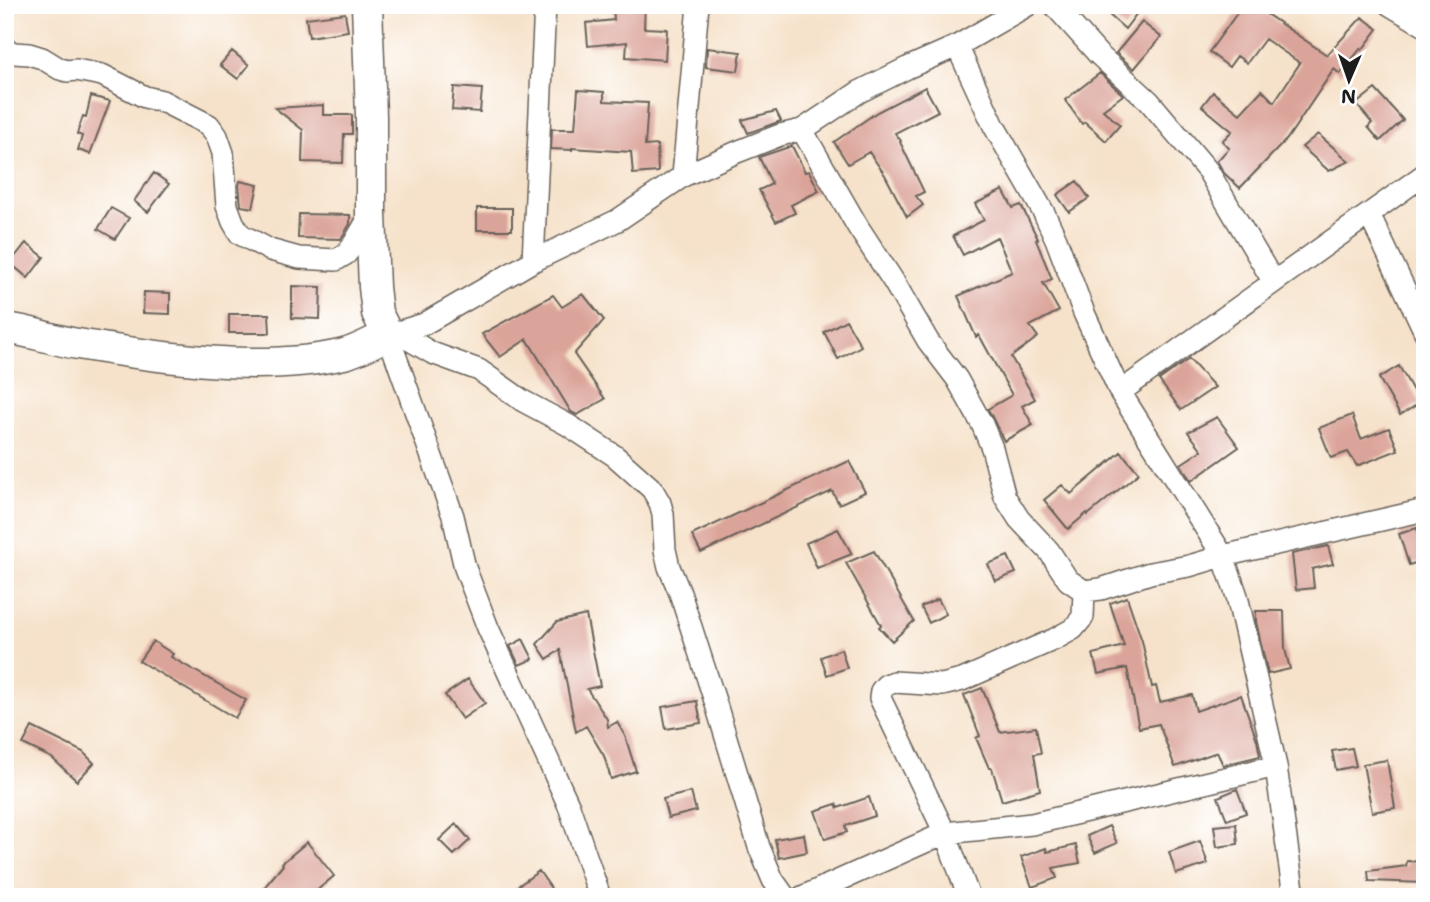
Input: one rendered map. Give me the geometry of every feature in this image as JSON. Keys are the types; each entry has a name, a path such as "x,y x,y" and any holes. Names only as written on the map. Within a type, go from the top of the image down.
{"street":[{"path":"367,5 371,214 377,313 392,334 453,516 465,568 474,592 569,806 600,897"},
{"path":"533,261 545,5"},
{"path":"683,176 698,5"},
{"path":"5,328 79,344 190,359 260,363 310,360 347,353 424,324 533,261 618,219 683,176 780,135 802,130 859,92 957,46 1028,5"},
{"path":"1054,5 1098,54 1149,101 1209,171 1273,281"},
{"path":"1390,5 1425,26"},
{"path":"957,46 994,126 1052,230 1084,313 1120,392 1223,556 1237,596 1276,766 1294,897"},
{"path":"5,49 42,58 67,71 102,75 209,125 217,136 223,153 227,206 233,222 240,234 270,250 299,258 336,260 346,254 353,245 371,214"},
{"path":"802,130 928,341 957,379 992,448 1005,497 1019,519 1049,551 1068,580 1084,591 1101,589 1150,573 1425,510"},
{"path":"1120,392 1425,174"},
{"path":"1369,214 1425,332"},
{"path":"392,334 432,353 479,370 523,401 578,431 615,456 652,489 663,514 669,567 708,679 759,847 773,880 785,897"},
{"path":"969,897 945,833 880,698 881,691 894,682 942,685 962,680 1055,639 1073,629 1083,617 1084,591"},
{"path":"802,897 945,833 1032,824 1276,766"}],"building":[{"path":"613,5 645,5 644,28 667,29 665,60 626,57 627,42 588,46 586,23 614,20"},
{"path":"1098,5 1143,5 1125,29"},
{"path":"1243,5 1253,5 1327,55 1362,17 1378,29 1340,74 1334,69 1287,139 1240,188 1224,173 1217,161 1229,148 1222,141 1232,131 1202,106 1213,92 1240,114 1262,90 1274,102 1300,63 1265,39 1247,63 1237,56 1229,67 1209,52"},
{"path":"345,13 348,31 309,37 306,18"},
{"path":"1142,22 1161,37 1134,69 1116,53"},
{"path":"707,48 741,52 738,71 706,67"},
{"path":"232,51 249,65 238,79 220,65"},
{"path":"1100,73 1123,95 1103,110 1120,125 1106,141 1085,122 1082,124 1065,100"},
{"path":"454,87 482,89 480,112 452,110"},
{"path":"925,87 938,111 895,133 924,192 916,196 923,205 907,217 885,175 869,152 848,164 834,142 877,112"},
{"path":"1375,89 1403,120 1380,141 1368,127 1372,123 1356,104"},
{"path":"578,90 604,92 604,101 648,103 645,146 657,145 658,172 633,174 631,152 551,149 552,129 575,129"},
{"path":"91,96 110,101 90,154 78,150 82,136 77,134 83,116 86,117"},
{"path":"323,105 323,115 352,115 352,134 344,134 343,163 302,162 303,130 275,108"},
{"path":"776,111 781,121 748,133 742,120"},
{"path":"1318,134 1349,161 1329,171 1302,147"},
{"path":"792,146 805,172 809,171 819,191 791,205 795,213 776,222 759,190 772,184 759,157"},
{"path":"154,173 169,184 148,212 134,201"},
{"path":"240,181 258,185 253,208 241,206"},
{"path":"1077,181 1089,198 1069,212 1057,195"},
{"path":"1003,190 1013,208 1021,205 1038,239 1036,240 1052,279 1043,283 1059,311 1030,326 1038,337 1011,357 1035,399 1022,406 1033,425 1004,441 988,409 1012,395 979,335 976,337 958,296 1012,272 997,237 963,255 953,236 984,220 975,204"},
{"path":"111,208 129,218 115,239 98,229"},
{"path":"477,208 512,208 512,230 477,230"},
{"path":"299,214 350,215 350,224 341,239 298,238"},
{"path":"26,243 44,257 28,278 10,263"},
{"path":"292,286 321,287 320,319 292,318"},
{"path":"144,292 170,293 170,314 143,313"},
{"path":"583,294 604,320 574,354 605,399 577,415 571,412 527,339 500,357 482,334 553,295 562,307"},
{"path":"229,314 269,314 270,333 229,333"},
{"path":"846,320 861,346 838,359 824,332"},
{"path":"1189,359 1215,387 1181,410 1159,380"},
{"path":"1399,366 1420,403 1400,415 1379,378"},
{"path":"1352,415 1361,439 1389,428 1398,450 1357,466 1348,452 1331,458 1319,428"},
{"path":"1217,417 1239,447 1191,481 1181,464 1202,450 1188,432"},
{"path":"1121,452 1139,473 1068,529 1044,500 1062,485 1071,494"},
{"path":"849,461 865,492 839,504 832,491 701,553 692,535"},
{"path":"1417,528 1425,560 1409,565 1399,534"},
{"path":"838,529 852,554 817,568 806,543"},
{"path":"1328,546 1333,564 1312,569 1314,588 1296,590 1292,554"},
{"path":"874,551 914,621 892,641 879,627 881,625 846,563"},
{"path":"1008,556 1016,573 995,581 988,564"},
{"path":"1127,597 1142,641 1152,687 1156,686 1160,702 1192,695 1196,711 1241,695 1260,756 1223,765 1217,752 1175,767 1159,724 1139,728 1127,668 1098,674 1093,654 1124,646 1110,603"},
{"path":"938,599 946,614 929,623 921,607"},
{"path":"1256,611 1284,611 1285,649 1290,669 1268,674"},
{"path":"586,615 600,686 587,689 607,719 608,727 617,722 625,736 636,771 611,779 604,756 586,726 576,732 560,650 547,659 537,644 557,622"},
{"path":"523,639 533,659 519,665 510,646"},
{"path":"153,641 173,654 171,657 246,700 235,718 139,661"},
{"path":"841,649 847,668 827,675 821,657"},
{"path":"468,679 485,703 462,719 445,695"},
{"path":"982,688 1000,732 1036,727 1041,753 1034,754 1040,790 1002,801 992,768 989,768 976,738 980,736 964,695"},
{"path":"697,701 701,723 666,729 662,707"},
{"path":"32,727 83,752 94,763 77,781 52,758 23,744"},
{"path":"1352,748 1356,766 1336,770 1332,751"},
{"path":"1387,760 1395,808 1372,812 1363,764"},
{"path":"1237,789 1246,813 1227,820 1218,797"},
{"path":"691,792 696,811 668,818 663,799"},
{"path":"869,797 875,816 845,826 847,832 825,839 815,811 836,804 838,808"},
{"path":"456,824 470,840 454,855 439,840"},
{"path":"1236,824 1238,844 1217,847 1214,826"},
{"path":"1109,826 1117,843 1095,853 1087,836"},
{"path":"804,834 807,852 779,858 775,839"},
{"path":"1200,841 1208,864 1176,874 1169,852"},
{"path":"307,842 334,876 309,897 256,897 282,863"},
{"path":"1076,845 1080,863 1053,868 1057,878 1032,887 1021,857 1046,848 1047,852"},
{"path":"1407,861 1425,862 1425,883 1369,881 1368,871 1406,866"},
{"path":"539,871 557,897 526,897 518,886"}]}
